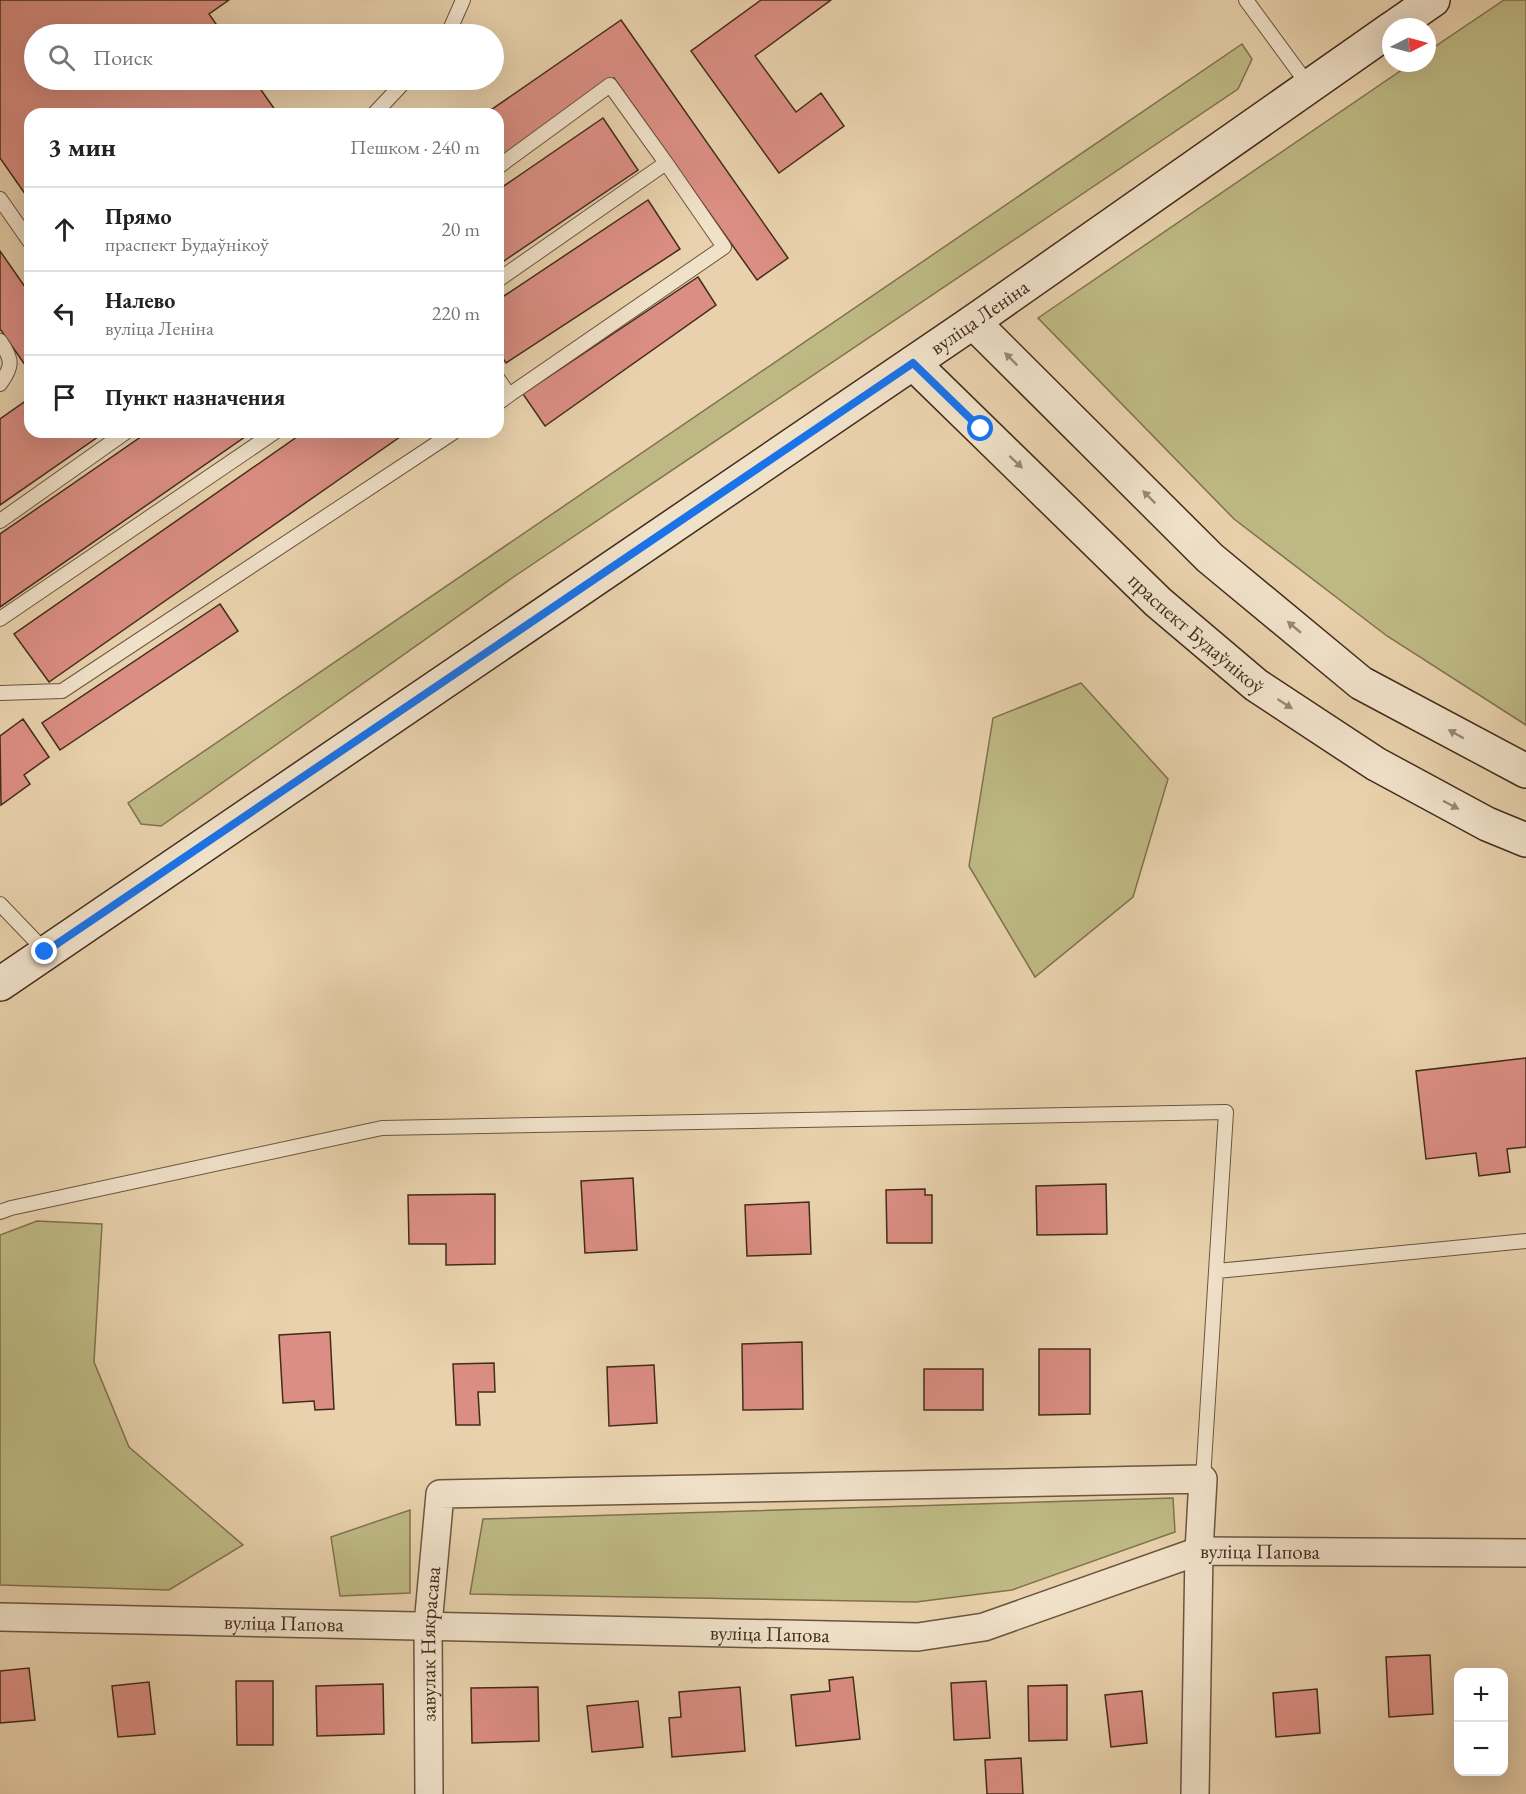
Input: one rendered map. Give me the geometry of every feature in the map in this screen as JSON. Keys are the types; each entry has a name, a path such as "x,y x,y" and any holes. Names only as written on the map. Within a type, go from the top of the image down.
{"main road":[{"name":"вуліца Леніна","path":"1407,18 1433,0"},
{"name":"вуліца Леніна","path":"0,984 973,322 1382,36"},
{"path":"973,322 1210,558 1361,683 1526,771"},
{"name":"праспект Будаўнікоў","path":"913,363 1158,602 1256,685 1376,764 1487,824 1526,840"}],"street":[{"name":"завулак Някрасава","path":"429,1794 428,1625 440,1494 1203,1479"},
{"path":"1195,1794 1199,1551 1203,1479"},
{"name":"вуліца Папова","path":"0,1617 918,1637 984,1627 1199,1551 1526,1553"}],"lane":[{"path":"452,24 463,0"},
{"path":"1246,0 1309,86"},
{"path":"504,163 610,85 724,247 504,398"},
{"path":"380,108 397,90"},
{"path":"504,275 666,163"},
{"path":"0,199 24,233"},
{"path":"0,341 10,355 6,375 0,384"},
{"path":"0,521 118,438"},
{"path":"0,619 266,438"},
{"path":"0,693 62,691 445,438"},
{"path":"0,904 45,952"},
{"path":"0,1212 382,1128 1226,1112 1203,1479"},
{"path":"1217,1271 1526,1241"}],"shaded area":[{"path":"1504,0 1526,0 1526,725 1387,636 1234,519 1038,318 1399,72 1436,72 1436,46"},
{"path":"1242,44 1252,59 1238,89 515,576 161,826 141,824 128,803"},
{"path":"1081,683 1168,779 1133,897 1035,977 969,866 993,718"},
{"path":"37,1221 102,1224 94,1362 129,1447 243,1545 169,1590 0,1585 0,1235"},
{"path":"1173,1498 1175,1532 1012,1590 916,1602 470,1594 483,1519"},
{"path":"410,1510 410,1593 340,1596 331,1537"}],"building":[{"path":"0,0 229,0 209,14 216,24 24,24 24,90 261,90 274,108 24,108 24,192 0,158"},
{"path":"761,0 831,0 755,56 796,112 821,93 844,126 779,173 691,51"},
{"path":"621,20 788,258 757,280 614,78 504,155 504,108 494,108"},
{"path":"603,118 638,170 504,261 504,186"},
{"path":"648,200 680,249 506,363 504,360 504,296"},
{"path":"0,251 24,285 24,363 0,329"},
{"path":"698,277 716,305 545,426 523,394"},
{"path":"24,402 24,438 96,438 0,505 0,419"},
{"path":"139,438 243,438 0,607 0,534"},
{"path":"295,438 398,438 49,682 14,634"},
{"path":"220,604 238,631 60,750 42,723"},
{"path":"23,719 49,757 24,775 30,784 1,805 0,736"},
{"path":"1526,1058 1526,1147 1507,1149 1510,1172 1479,1176 1476,1153 1426,1159 1416,1071"},
{"path":"633,1178 637,1250 585,1253 581,1181"},
{"path":"1106,1184 1107,1234 1037,1235 1036,1186"},
{"path":"925,1189 925,1195 932,1195 932,1243 887,1243 886,1190"},
{"path":"495,1194 495,1264 446,1265 446,1244 409,1244 408,1195"},
{"path":"809,1202 811,1254 747,1256 745,1205"},
{"path":"330,1332 334,1409 315,1410 314,1401 283,1403 279,1335"},
{"path":"802,1342 803,1409 743,1410 742,1344"},
{"path":"1039,1349 1090,1349 1090,1414 1039,1415"},
{"path":"494,1363 495,1392 478,1392 480,1425 456,1425 453,1364"},
{"path":"654,1365 657,1423 609,1426 607,1367"},
{"path":"924,1369 983,1369 983,1410 924,1410"},
{"path":"1430,1655 1433,1714 1389,1717 1386,1657"},
{"path":"29,1668 35,1720 0,1723 0,1671"},
{"path":"853,1677 860,1739 796,1746 791,1695 830,1691 829,1680"},
{"path":"236,1681 273,1681 273,1745 237,1745"},
{"path":"986,1681 990,1738 954,1740 951,1683"},
{"path":"149,1682 155,1734 118,1737 112,1686"},
{"path":"383,1684 384,1734 317,1736 316,1686"},
{"path":"1067,1685 1067,1740 1029,1741 1028,1686"},
{"path":"538,1687 539,1741 472,1743 471,1688"},
{"path":"740,1687 745,1751 672,1757 669,1718 681,1717 679,1692"},
{"path":"1317,1689 1320,1733 1276,1737 1273,1693"},
{"path":"1142,1691 1147,1743 1111,1747 1105,1695"},
{"path":"638,1701 643,1747 592,1752 587,1706"},
{"path":"1021,1758 1023,1794 987,1794 985,1760"}],"route":[{"path":"45,952 913,363 981,429"}]}
